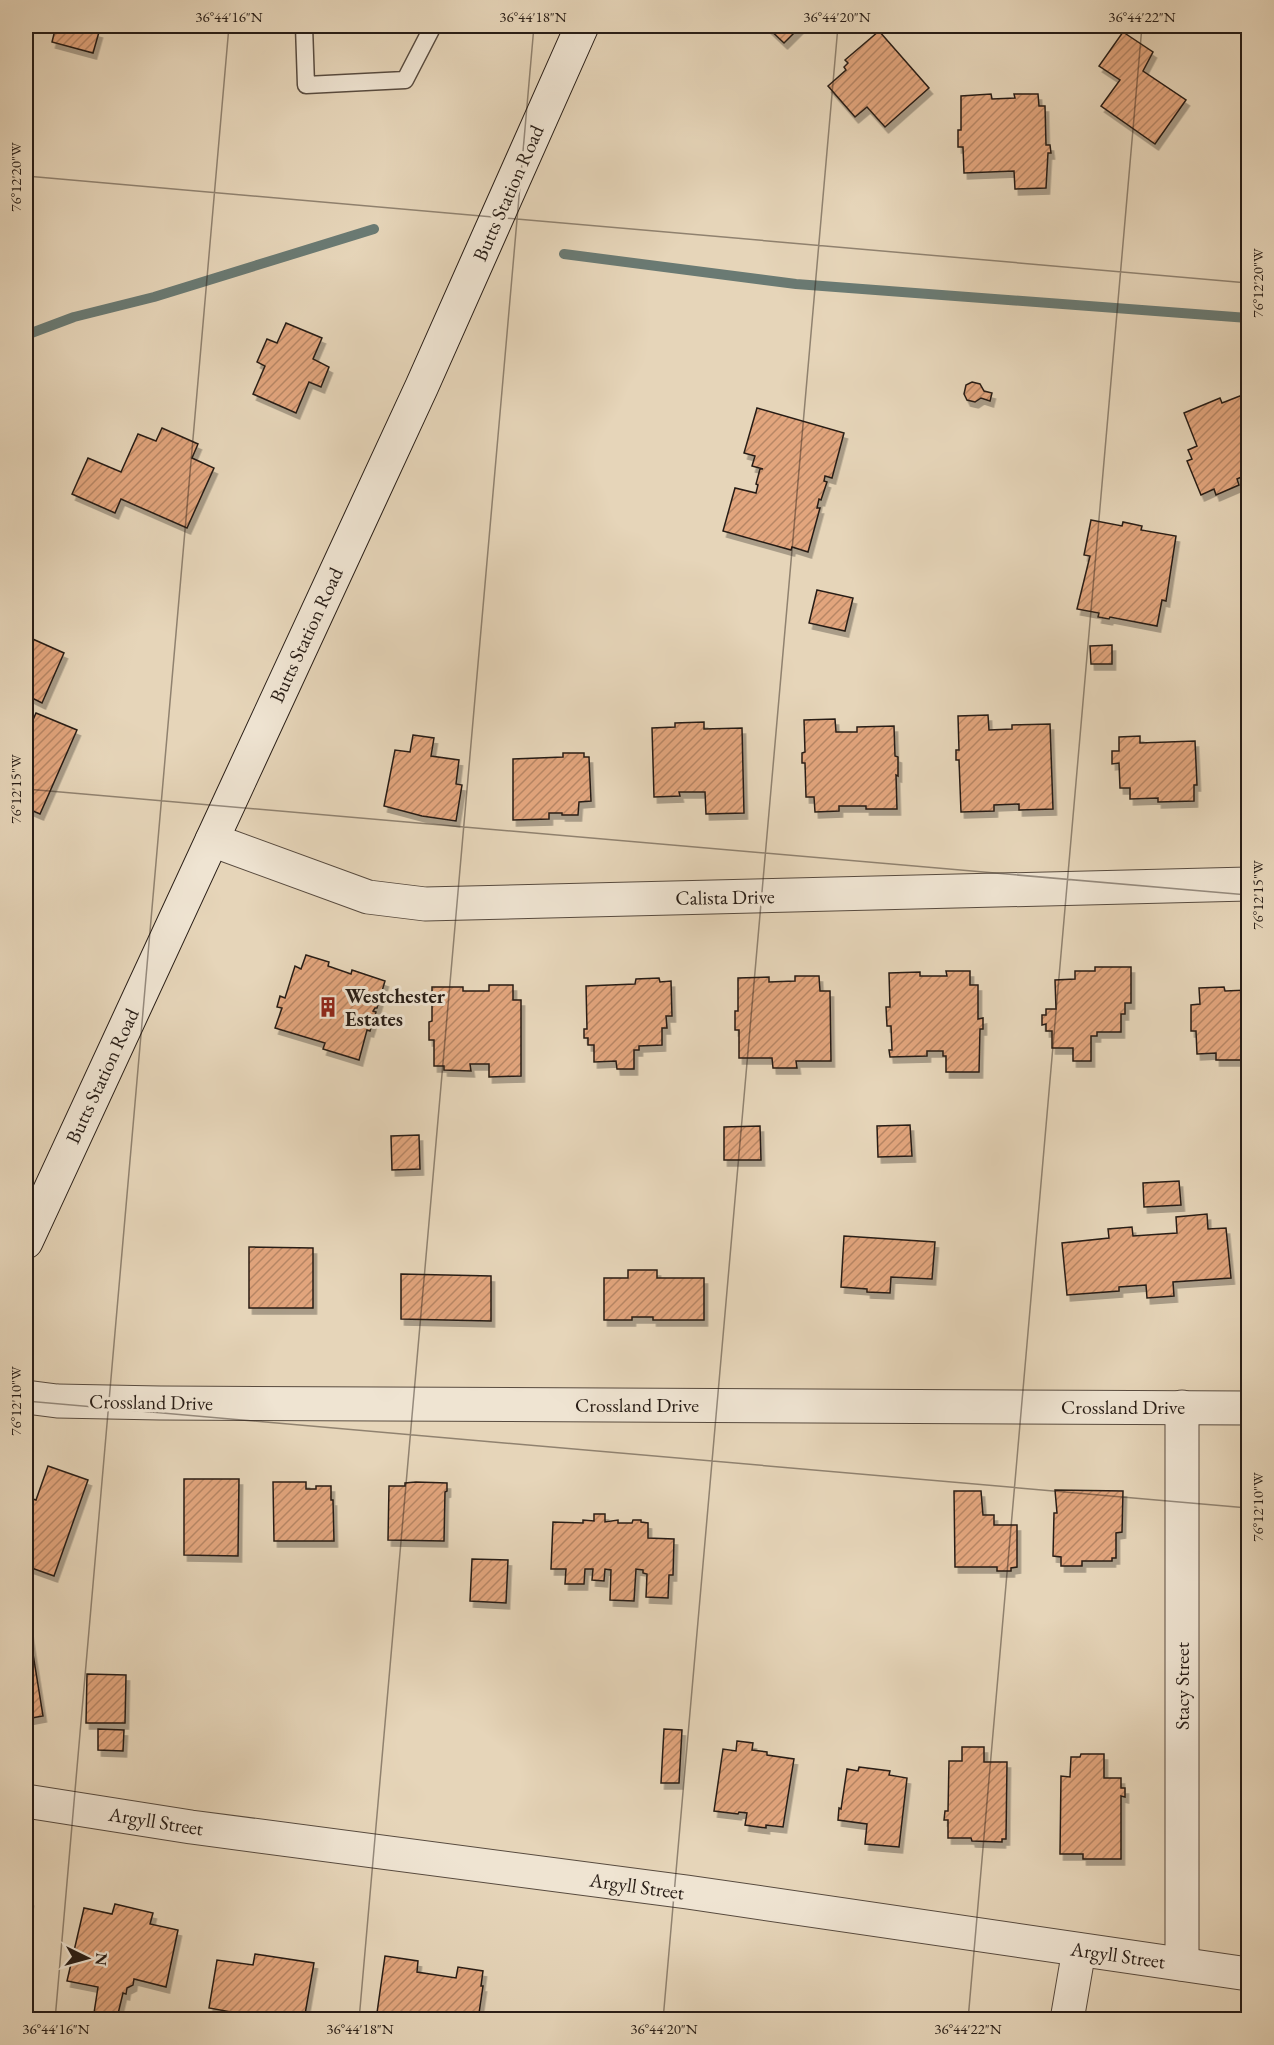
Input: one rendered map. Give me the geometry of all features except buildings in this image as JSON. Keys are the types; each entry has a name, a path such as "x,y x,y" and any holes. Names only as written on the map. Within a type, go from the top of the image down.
{"street":[{"name":"Butts Station Road","path":"26,1242 423,386 582,26"},
{"name":"Calista Drive","path":"212,840 369,897 425,904 1248,884"},
{"name":"Crossland Drive","path":"26,1397 57,1401 160,1403 1248,1408"},
{"name":"Stacy Street","path":"1182,1407 1182,1964"},
{"name":"Argyll Street","path":"26,1801 191,1827 675,1891 1248,1974"},
{"path":"1067,2019 1079,1950"}],"lane":[{"path":"304,26 306,86 405,80 433,26"}],"waterway":[{"path":"26,335 74,317 154,297 374,229"},
{"path":"564,254 796,284 1248,318"}],"place":[{"name":"Westchester Estates","path":"328,1007"}]}
